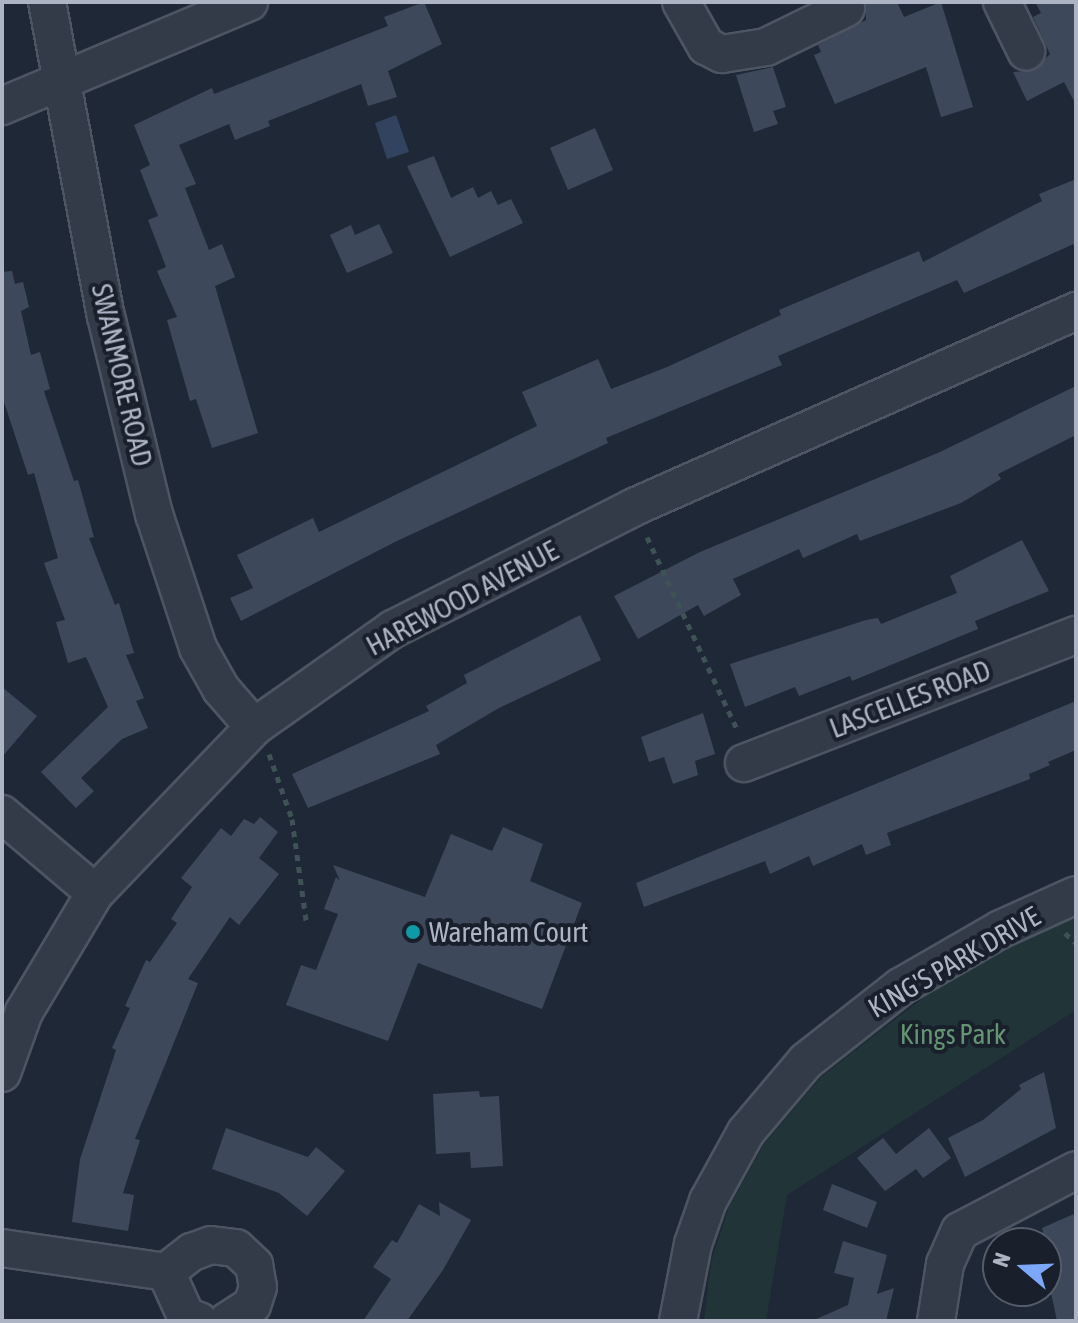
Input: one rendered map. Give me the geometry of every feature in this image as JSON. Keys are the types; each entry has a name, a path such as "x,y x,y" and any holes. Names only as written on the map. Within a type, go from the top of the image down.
{"street":[{"name":"SWANMORE ROAD","path":"47,2 106,316 154,514 198,648 221,689 254,727"},
{"path":"2,106 249,2"},
{"path":"681,2 706,46 722,54 766,47 846,8"},
{"path":"1002,2 1026,51"},
{"name":"HAREWOOD AVENUE","path":"2,1073 24,1012 95,893 254,727 393,629 634,507 1076,311"},
{"name":"LASCELLES ROAD","path":"744,763 1076,635"},
{"path":"2,814 95,893"},
{"name":"KING'S PARK DRIVE","path":"678,1321 693,1244 708,1201 746,1132 806,1061 900,987 1001,929 1076,895"},
{"path":"936,1321 945,1264 960,1231 1076,1170"},
{"path":"2,1248 166,1272 192,1252 211,1245 236,1248 254,1265 258,1287 252,1305 227,1321"},
{"path":"166,1272 186,1316 199,1321"}],"path":[{"path":"634,507 739,734 744,763"},
{"path":"254,727 276,768 292,819 306,920"}],"green space":[{"name":"Kings Park","path":"1076,916 1076,1010 787,1195 766,1321 704,1321 711,1262 729,1207 764,1144 821,1077 924,997 986,958"}],"water":[{"path":"396,115 409,152 387,159 375,123"}],"building":[{"path":"424,2 442,44 388,71 397,97 368,106 361,84 268,121 270,126 235,140 229,124 179,145 196,184 185,188 209,250 222,244 235,277 215,286 258,433 212,448 196,399 190,401 167,320 177,317 157,271 166,267 148,220 158,216 140,170 150,165 134,125 212,88 214,94 388,26 384,17"},
{"path":"866,2 897,2 904,17 941,2 973,107 941,117 926,67 835,104 814,55 821,52 818,45 866,20"},
{"path":"1035,2 1076,2 1076,105 1064,82 1027,101 1013,72 1034,70 1050,54 1033,17 1041,13"},
{"path":"773,67 786,107 773,111 778,124 754,132 736,75"},
{"path":"595,128 613,170 568,190 550,148"},
{"path":"434,156 451,198 473,187 478,198 491,191 498,205 511,199 523,223 450,257 407,166"},
{"path":"1076,179 1076,243 964,293 957,280 778,356 782,365 606,438 608,443 397,541 241,621 230,598 253,588 237,555 313,518 319,532 537,426 522,392 598,359 611,389 781,315 779,310 919,251 923,262 1042,201 1039,194"},
{"path":"379,224 393,253 347,273 330,235 351,225 355,235"},
{"path":"12,271 15,284 23,282 29,307 21,311 31,355 40,352 50,389 44,391 74,481 78,480 94,537 89,538 115,605 119,603 134,653 126,655 144,698 136,701 148,728 122,739 81,778 94,791 76,808 41,772 108,707 86,657 68,663 56,622 65,620 44,563 58,558 34,473 28,475 2,396 2,272"},
{"path":"1076,386 1076,435 998,474 1001,479 961,503 860,541 857,534 803,558 799,549 733,579 741,595 704,616 698,605 638,639 614,596 700,552 940,452"},
{"path":"1022,540 1049,591 975,621 978,629 852,681 850,676 799,696 795,687 745,707 730,664 866,620 878,618 881,624 957,593 950,576"},
{"path":"580,615 601,660 499,708 436,745 440,754 308,808 292,774 429,711 426,706 467,683 464,675"},
{"path":"2,687 37,716 2,757"},
{"path":"1076,701 1076,750 1048,762 1050,765 1029,774 1030,779 887,833 891,845 866,855 862,844 813,866 809,856 770,874 765,861 644,907 636,883"},
{"path":"703,713 715,754 695,761 698,775 673,784 664,757 649,762 641,737"},
{"path":"260,817 278,832 259,858 279,874 239,925 230,917 188,979 198,983 135,1139 140,1140 123,1193 134,1195 128,1231 72,1222 80,1159 116,1050 112,1048 130,1008 125,1006 146,960 150,962 177,923 171,919 192,887 181,878 221,828 231,836 244,819 254,824"},
{"name":"Wareham Court","path":"503,827 543,844 530,881 582,903 542,1009 418,963 388,1041 286,1005 301,965 316,970 338,914 324,909 336,877 340,881 333,865 425,897 451,834 492,851"},
{"path":"1044,1072 1056,1128 965,1177 948,1138 983,1120 1021,1089 1019,1085"},
{"path":"479,1091 480,1097 499,1096 503,1166 471,1168 470,1152 436,1154 433,1094"},
{"path":"226,1128 308,1157 316,1147 345,1171 307,1216 279,1193 212,1169"},
{"path":"929,1128 951,1158 923,1178 916,1169 885,1191 857,1158 883,1138 896,1154"},
{"path":"832,1184 877,1202 867,1228 823,1210"},
{"path":"439,1202 471,1220 443,1270 407,1321 363,1321 391,1279 373,1267 392,1240 397,1243 419,1204 440,1216"},
{"path":"1076,1213 1076,1321 1057,1321 1054,1307 1062,1307 1062,1227 1044,1227"},
{"path":"843,1241 887,1255 877,1294 894,1288 886,1321 812,1321 848,1305 854,1278 834,1273"}],"place":[{"name":"Wareham Court","path":"413,932"}]}
